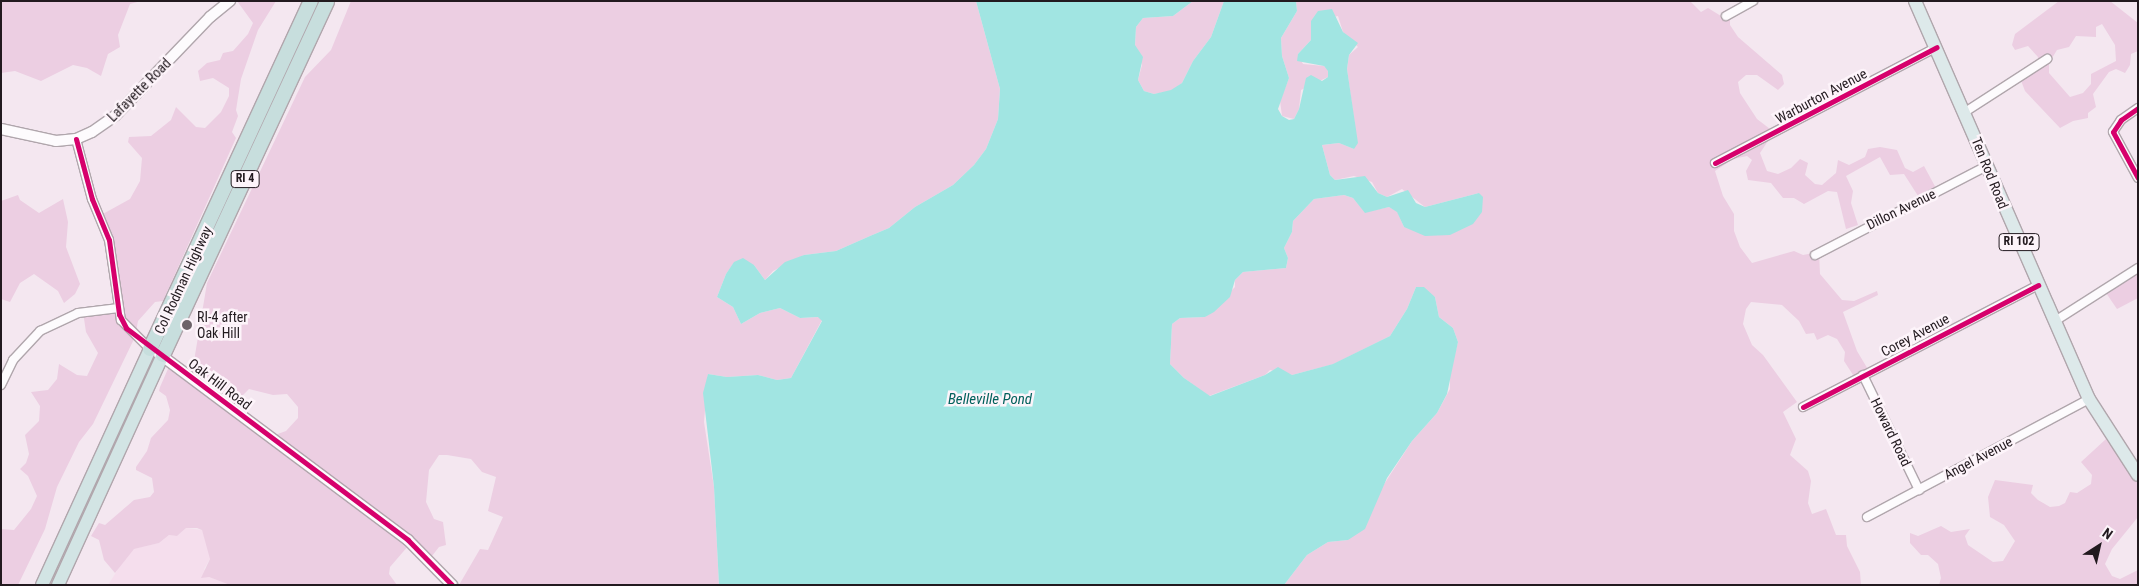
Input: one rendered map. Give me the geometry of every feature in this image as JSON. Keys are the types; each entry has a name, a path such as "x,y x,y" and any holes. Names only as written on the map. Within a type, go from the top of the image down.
{"highway":[{"name":"Col Rodman Highway","path":"58,585 157,352 311,1"},
{"name":"Col Rodman Highway","path":"42,585 327,1"}],"main road":[{"name":"Ten Rod Road","path":"1915,1 1966,112 1987,166 2089,399 2138,474"}],"street":[{"name":"Lafayette Road","path":"1,129 56,141 76,139 92,132 116,115 210,18 230,1"},
{"path":"1726,16 1753,1"},
{"name":"Warburton Avenue","path":"1715,163 1937,47"},
{"path":"1966,112 2047,59"},
{"path":"2138,108 2114,127 2114,139 2138,178"},
{"name":"Oak Hill Road","path":"76,139 92,199 109,240 118,308 126,328 408,540 452,585"},
{"name":"Dillon Avenue","path":"1815,255 1987,166"},
{"path":"2055,321 2138,268"},
{"name":"Corey Avenue","path":"1803,407 2038,285"},
{"path":"1,385 13,360 40,331 78,313 118,308"},
{"name":"Howard Road","path":"1863,375 1919,490"},
{"name":"Angel Avenue","path":"1867,517 2089,399"}],"shaded area":[{"path":"1,1 141,1 130,4 118,35 120,47 108,54 101,76 87,68 73,65 41,81 15,71 1,73"},
{"path":"237,1 276,1 258,30 241,79 236,110 238,116 232,132 236,138 163,301 155,302 138,321 135,337 93,424 79,442 57,487 45,529 18,585 1,585 1,529 14,530 31,509 37,496 28,476 20,469 26,463 29,454 25,435 39,421 40,406 31,392 48,390 57,379 59,364 77,375 87,376 98,353 86,332 83,312 119,306 101,215 130,199 140,181 142,158 128,142 129,137 151,136 171,120 176,107 196,127 205,128 221,112 229,96 229,88 213,78 200,81 198,71 207,63 220,60 223,53 233,51 248,34 253,23"},
{"path":"351,1 976,1 1000,89 998,119 986,149 974,165 953,185 915,207 889,228 836,251 804,255 773,271 765,280 754,265 734,263 726,274 717,297 733,307 741,324 760,313 780,308 800,318 819,317 822,320 791,378 777,380 758,375 727,377 708,374 704,422 714,487 719,585 459,585 480,549 488,550 503,517 488,511 496,477 482,472 471,459 447,455 439,455 429,470 426,502 434,519 443,522 446,545 439,547 428,561 409,545 390,567 389,574 397,585 230,585 209,577 201,578 210,559 202,530 197,528 186,528 177,536 169,535 159,543 134,549 115,573 104,560 99,540 91,536 99,523 105,525 134,500 150,497 154,492 152,478 136,470 136,467 147,451 151,438 168,420 170,410 166,396 159,391 160,387 171,362 186,372 194,361 207,283 305,77 331,50","holes":["249,389 273,395 287,394 298,407 298,418 286,431 272,436 237,409 239,399"]},
{"path":"1193,1 1224,1 1211,37 1193,61 1182,83 1171,91 1154,94 1144,91 1138,80 1142,65 1135,46 1136,27 1143,18 1173,16"},
{"path":"1296,1 1690,1 1701,12 1708,8 1721,16 1730,14 1730,25 1738,37 1782,75 1784,84 1778,90 1757,75 1746,75 1738,82 1740,93 1757,119 1774,132 1760,153 1767,171 1778,174 1791,168 1800,159 1808,163 1805,175 1815,184 1822,185 1836,173 1838,160 1849,165 1865,157 1868,149 1880,147 1897,150 1905,168 1913,172 1924,166 1937,190 1920,199 1904,174 1890,175 1880,157 1846,176 1853,191 1851,203 1858,225 1846,229 1837,192 1828,191 1804,204 1794,198 1783,198 1771,183 1748,180 1746,171 1752,160 1747,156 1733,159 1715,171 1723,196 1734,214 1734,231 1740,247 1752,263 1794,251 1803,255 1819,252 1820,274 1842,300 1854,301 1877,291 1878,295 1843,312 1857,351 1869,371 1855,378 1844,361 1845,352 1837,339 1828,335 1817,340 1814,333 1806,334 1799,321 1782,305 1751,302 1746,309 1743,324 1752,345 1763,355 1797,402 1783,412 1796,439 1790,455 1808,471 1811,481 1808,503 1812,514 1826,509 1836,535 1846,535 1847,546 1860,572 1861,585 1284,585 1307,555 1328,542 1348,540 1412,441 1437,413 1450,389 1450,372 1458,342 1453,328 1439,317 1435,297 1416,287 1407,309 1390,336 1334,364 1292,375 1270,370 1265,375 1209,396 1184,378 1170,364 1172,324 1180,318 1205,317 1235,287 1235,280 1243,272 1286,268 1288,258 1284,248 1292,232 1293,221 1314,199 1344,195 1353,198 1365,212 1389,207 1397,211 1404,227 1479,193 1425,207 1402,189 1387,197 1378,193 1372,182 1354,176 1335,180 1330,175 1322,145 1339,143 1354,149 1355,127 1347,69 1349,55 1358,47 1343,32 1338,16 1311,21 1311,40 1298,54 1303,64 1324,66 1329,71 1328,77 1301,90 1299,109 1294,119 1282,116 1280,101 1289,78 1282,56 1281,38 1297,11"},
{"path":"2059,1 2110,1 2138,23 2138,51 2131,54 2130,65 2125,73 2116,69 2109,72 2093,94 2096,107 2088,113 2088,118 2073,121 2060,128 2025,91 2020,78 2037,65 2038,57 2028,46 2015,50 2012,45 2015,34","holes":["2102,24 2115,45 2116,61 2091,74 2091,84 2083,93 2070,97 2049,73 2049,63 2057,50 2069,47 2076,36 2096,37 2096,27"]},
{"path":"18,195 20,200 39,213 63,199 68,222 66,247 80,284 75,294 64,303 58,291 34,274 20,283 10,302 1,299 1,201"},
{"path":"2138,268 2138,298 2117,309 2104,290"},
{"path":"2106,439 2138,484 2138,517 2112,549 2105,564 2112,576 2120,579 2138,570 2138,585 1939,585 1941,578 1938,564 1928,555 1921,555 1910,543 1910,533 1918,536 1941,526 1951,532 1970,529 1965,536 1968,545 1993,562 2003,561 2015,541 2004,525 1990,517 1988,497 1995,480 2033,485 2031,493 2038,500 2050,507 2059,506 2065,503 2070,492 2077,493 2091,484 2092,475 2081,462"},
{"path":"186,528 202,530 210,553 210,559 204,569 209,577 230,585 108,585 127,555 134,549 159,543 169,535 177,536"}],"water":[{"name":"Belleville Pond","path":"976,1 1193,1 1173,16 1143,18 1136,27 1135,45 1143,57 1138,80 1144,91 1154,94 1171,90 1182,83 1193,61 1211,37 1224,1 1296,1 1297,11 1281,38 1282,56 1289,78 1278,109 1282,116 1289,120 1294,119 1299,109 1306,78 1311,75 1322,81 1328,77 1328,71 1324,66 1297,61 1298,54 1311,40 1311,21 1318,11 1332,9 1343,32 1358,43 1349,55 1347,69 1358,143 1354,149 1339,143 1322,145 1330,175 1335,180 1365,176 1378,193 1387,197 1408,190 1416,203 1425,207 1479,193 1483,197 1482,212 1473,224 1450,235 1425,236 1404,227 1397,212 1389,207 1365,213 1353,198 1344,195 1314,199 1293,221 1292,232 1284,248 1288,258 1286,268 1243,272 1235,280 1230,297 1214,312 1205,317 1180,318 1172,324 1170,364 1184,378 1210,396 1265,375 1278,367 1292,375 1333,364 1390,336 1407,309 1416,287 1424,287 1435,297 1439,317 1453,328 1458,342 1447,394 1437,413 1412,441 1387,478 1365,529 1348,540 1328,542 1307,555 1284,585 719,585 714,487 703,393 708,374 727,377 758,375 777,380 791,378 822,321 818,317 800,318 780,308 760,313 741,324 733,307 717,297 726,274 734,262 743,258 754,265 765,280 785,262 804,255 836,251 889,228 915,207 953,185 974,165 986,149 998,119 1000,89"}],"cycle path":[{"path":"1715,163 1937,47"},
{"path":"2138,108 2121,120 2113,132 2138,178"},
{"path":"76,139 92,199 109,240 119,314 126,328 408,540 452,585"},
{"path":"1803,407 2038,285"}],"place":[{"name":"RI-4 after Oak Hill","path":"187,325"}]}
